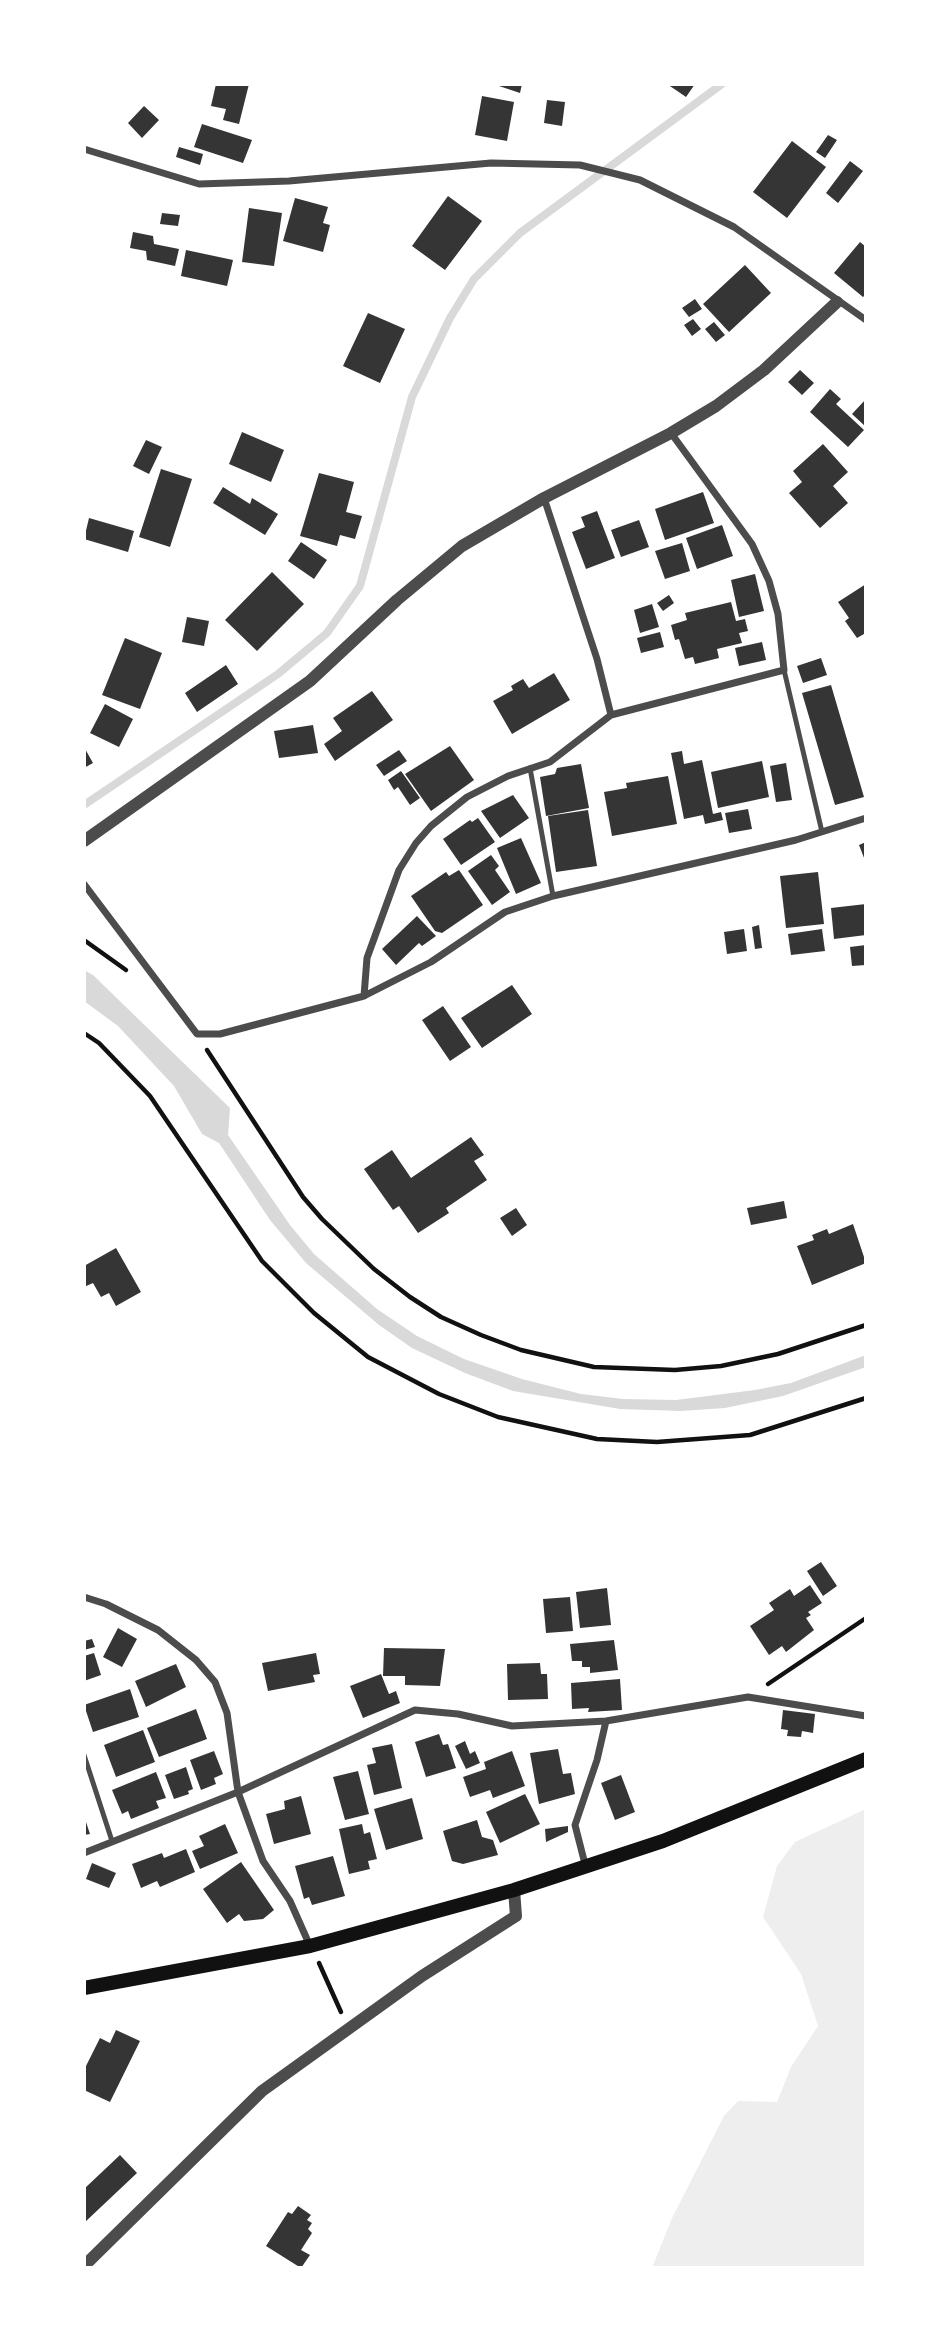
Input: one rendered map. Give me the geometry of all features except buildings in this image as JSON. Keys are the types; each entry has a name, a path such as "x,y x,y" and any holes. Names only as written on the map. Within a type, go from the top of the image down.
{"main road":[{"path":"84,1988 310,1946 514,1890 586,1868 866,1759"}],"street":[{"path":"84,149 199,184 267,183 491,163 580,165 640,180 734,227 866,320"},
{"path":"84,841 310,681 397,600 462,547 544,498 671,433 716,406 764,370 837,302"},
{"path":"364,996 367,958 399,870 415,843 467,797 486,785 550,762 611,715 784,670 778,614 769,581 752,544 671,433"},
{"path":"544,498 597,659 611,715"},
{"path":"84,884 197,1034 220,1034 364,996 431,962 505,912 552,896 822,832 866,818"},
{"path":"84,1597 106,1604 158,1630 196,1660 215,1682 227,1713 238,1792 263,1861 289,1901 310,1946"},
{"path":"84,1853 238,1792 415,1710 458,1714 512,1726 606,1721 748,1697 866,1716"},
{"path":"586,1868 575,1825 597,1760 606,1721"},
{"path":"84,2266 262,2091 348,2029 516,1916 514,1890"}],"lane":[{"path":"784,670 822,832"},
{"path":"530,768 552,896"},
{"path":"84,1755 111,1841"}],"path":[{"path":"84,940 130,973"},
{"path":"84,1033 99,1044 150,1096 262,1261 314,1313 368,1357 439,1394 498,1417 597,1439 657,1442 750,1434 866,1398"},
{"path":"205,1047 303,1197 322,1219 374,1269 410,1297 441,1317 481,1335 521,1350 594,1367 675,1370 721,1366 778,1354 866,1325"},
{"path":"748,1697 866,1618"},
{"path":"310,1946 348,2029"}],"shaded area":[{"path":"84,970 93,975 230,1108 228,1135 290,1225 314,1254 377,1309 417,1336 464,1359 522,1379 581,1394 623,1399 676,1400 755,1390 791,1383 866,1355 866,1367 783,1396 725,1408 681,1411 620,1409 513,1391 465,1373 412,1348 379,1325 306,1263 270,1220 219,1143 202,1134 174,1086 118,1026 84,1001"},
{"path":"866,1809 866,2268 652,2268 672,2218 724,2116 738,2101 777,2102 791,2067 818,2026 801,1974 763,1917 777,1866 795,1842"}],"waterway":[{"path":"84,805 278,674 327,633 360,586 412,397 450,318 474,279 520,233 722,84"}]}
